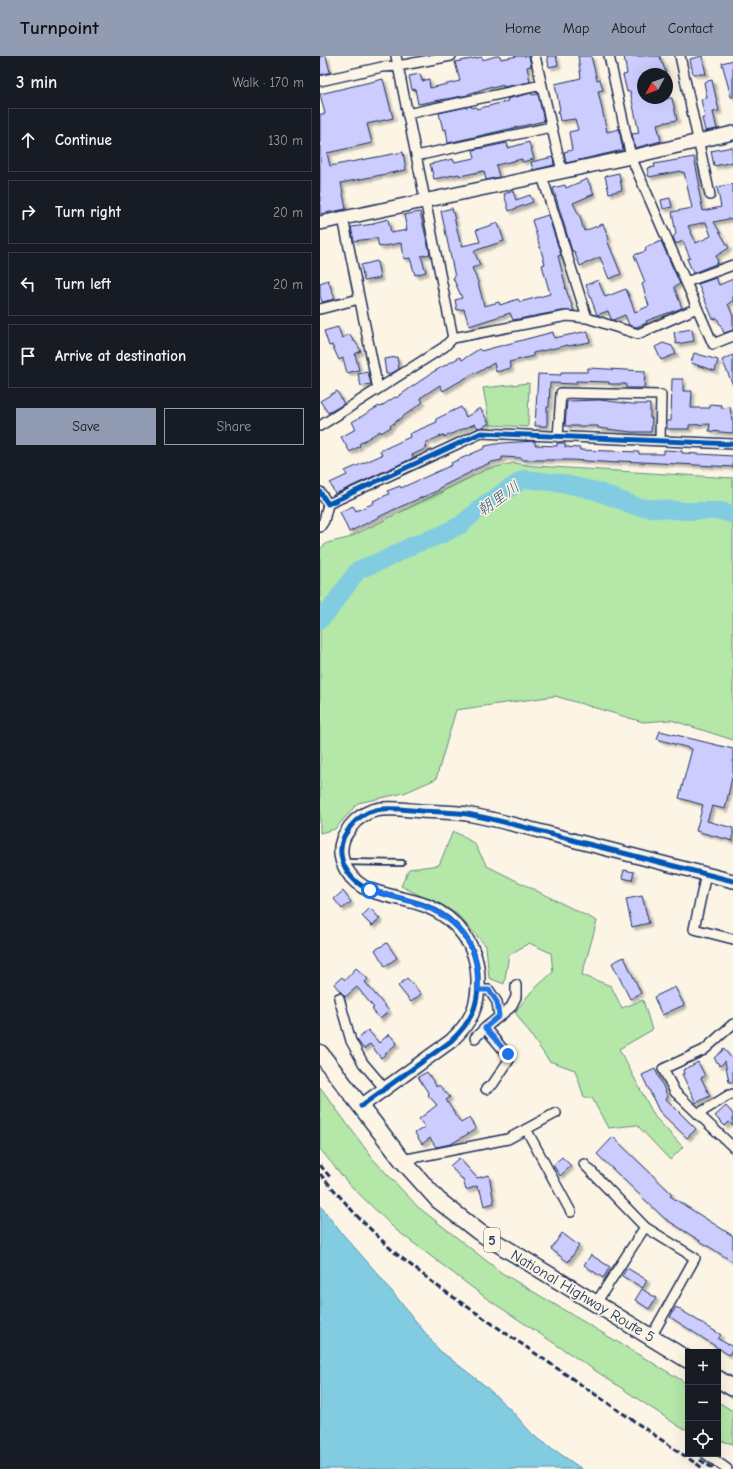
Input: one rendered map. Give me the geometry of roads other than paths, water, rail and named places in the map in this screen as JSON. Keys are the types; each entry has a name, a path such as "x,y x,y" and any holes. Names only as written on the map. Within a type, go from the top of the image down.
{"highway":[{"name":"5","path":"320,1047 336,1073"},
{"name":"National Highway Route 5","path":"320,1053 402,1160 438,1200 479,1232 685,1358"},
{"path":"721,1381 733,1388"}],"street":[{"path":"396,56 453,338"},
{"path":"320,81 382,67 398,66 451,56"},
{"path":"535,56 562,171"},
{"path":"608,56 630,157 713,344 733,336"},
{"path":"680,56 710,195"},
{"path":"407,114 542,85"},
{"path":"416,156 551,127"},
{"path":"320,223 630,157 733,133"},
{"path":"542,176 587,318"},
{"path":"343,218 378,389"},
{"path":"686,282 733,265"},
{"path":"320,310 359,299"},
{"path":"320,426 444,347 453,338 567,316 587,318 638,334 697,308"},
{"path":"558,437 561,393 661,395 660,441"},
{"path":"328,504 481,433 733,444"},
{"path":"320,492 328,504 324,521 320,527"},
{"path":"361,1106 451,1041 462,1031 469,1021 475,1006 478,990 476,961 472,946 456,925 427,906 370,890 360,885 352,878 342,862 341,850 343,839 351,826 366,813 377,809 393,809 465,814 519,826 733,881"},
{"path":"706,874 694,929 733,939"},
{"path":"475,1038 511,1007 516,997 516,985"},
{"path":"478,990 489,990 497,1002 499,1016"},
{"path":"339,998 351,1040 364,1063 385,1089"},
{"path":"733,1024 704,1050 663,1069 675,1092 733,1147"},
{"path":"485,1028 508,1054 508,1060 493,1084 486,1089"},
{"path":"698,1114 733,1094"},
{"path":"402,1160 508,1139 556,1113"},
{"path":"526,1130 571,1212"},
{"path":"584,1164 644,1227 695,1258 651,1337"},
{"path":"596,1303 644,1227"},
{"path":"710,1457 727,1469"}],"lane":[{"path":"342,862 402,863"}],"water":[{"path":"320,1205 439,1350 483,1384 512,1411 533,1435 582,1469 320,1469"}],"waterway":[{"name":"朝里川","path":"320,620 327,613 358,570 386,559 413,545 441,535 462,524 485,504 524,479 561,483 596,491 638,507 686,511 721,511 733,515"}],"railway":[{"path":"320,1165 330,1177"},
{"path":"320,1174 358,1217 394,1252 440,1288 704,1469"},
{"path":"700,1460 714,1469"}]}
